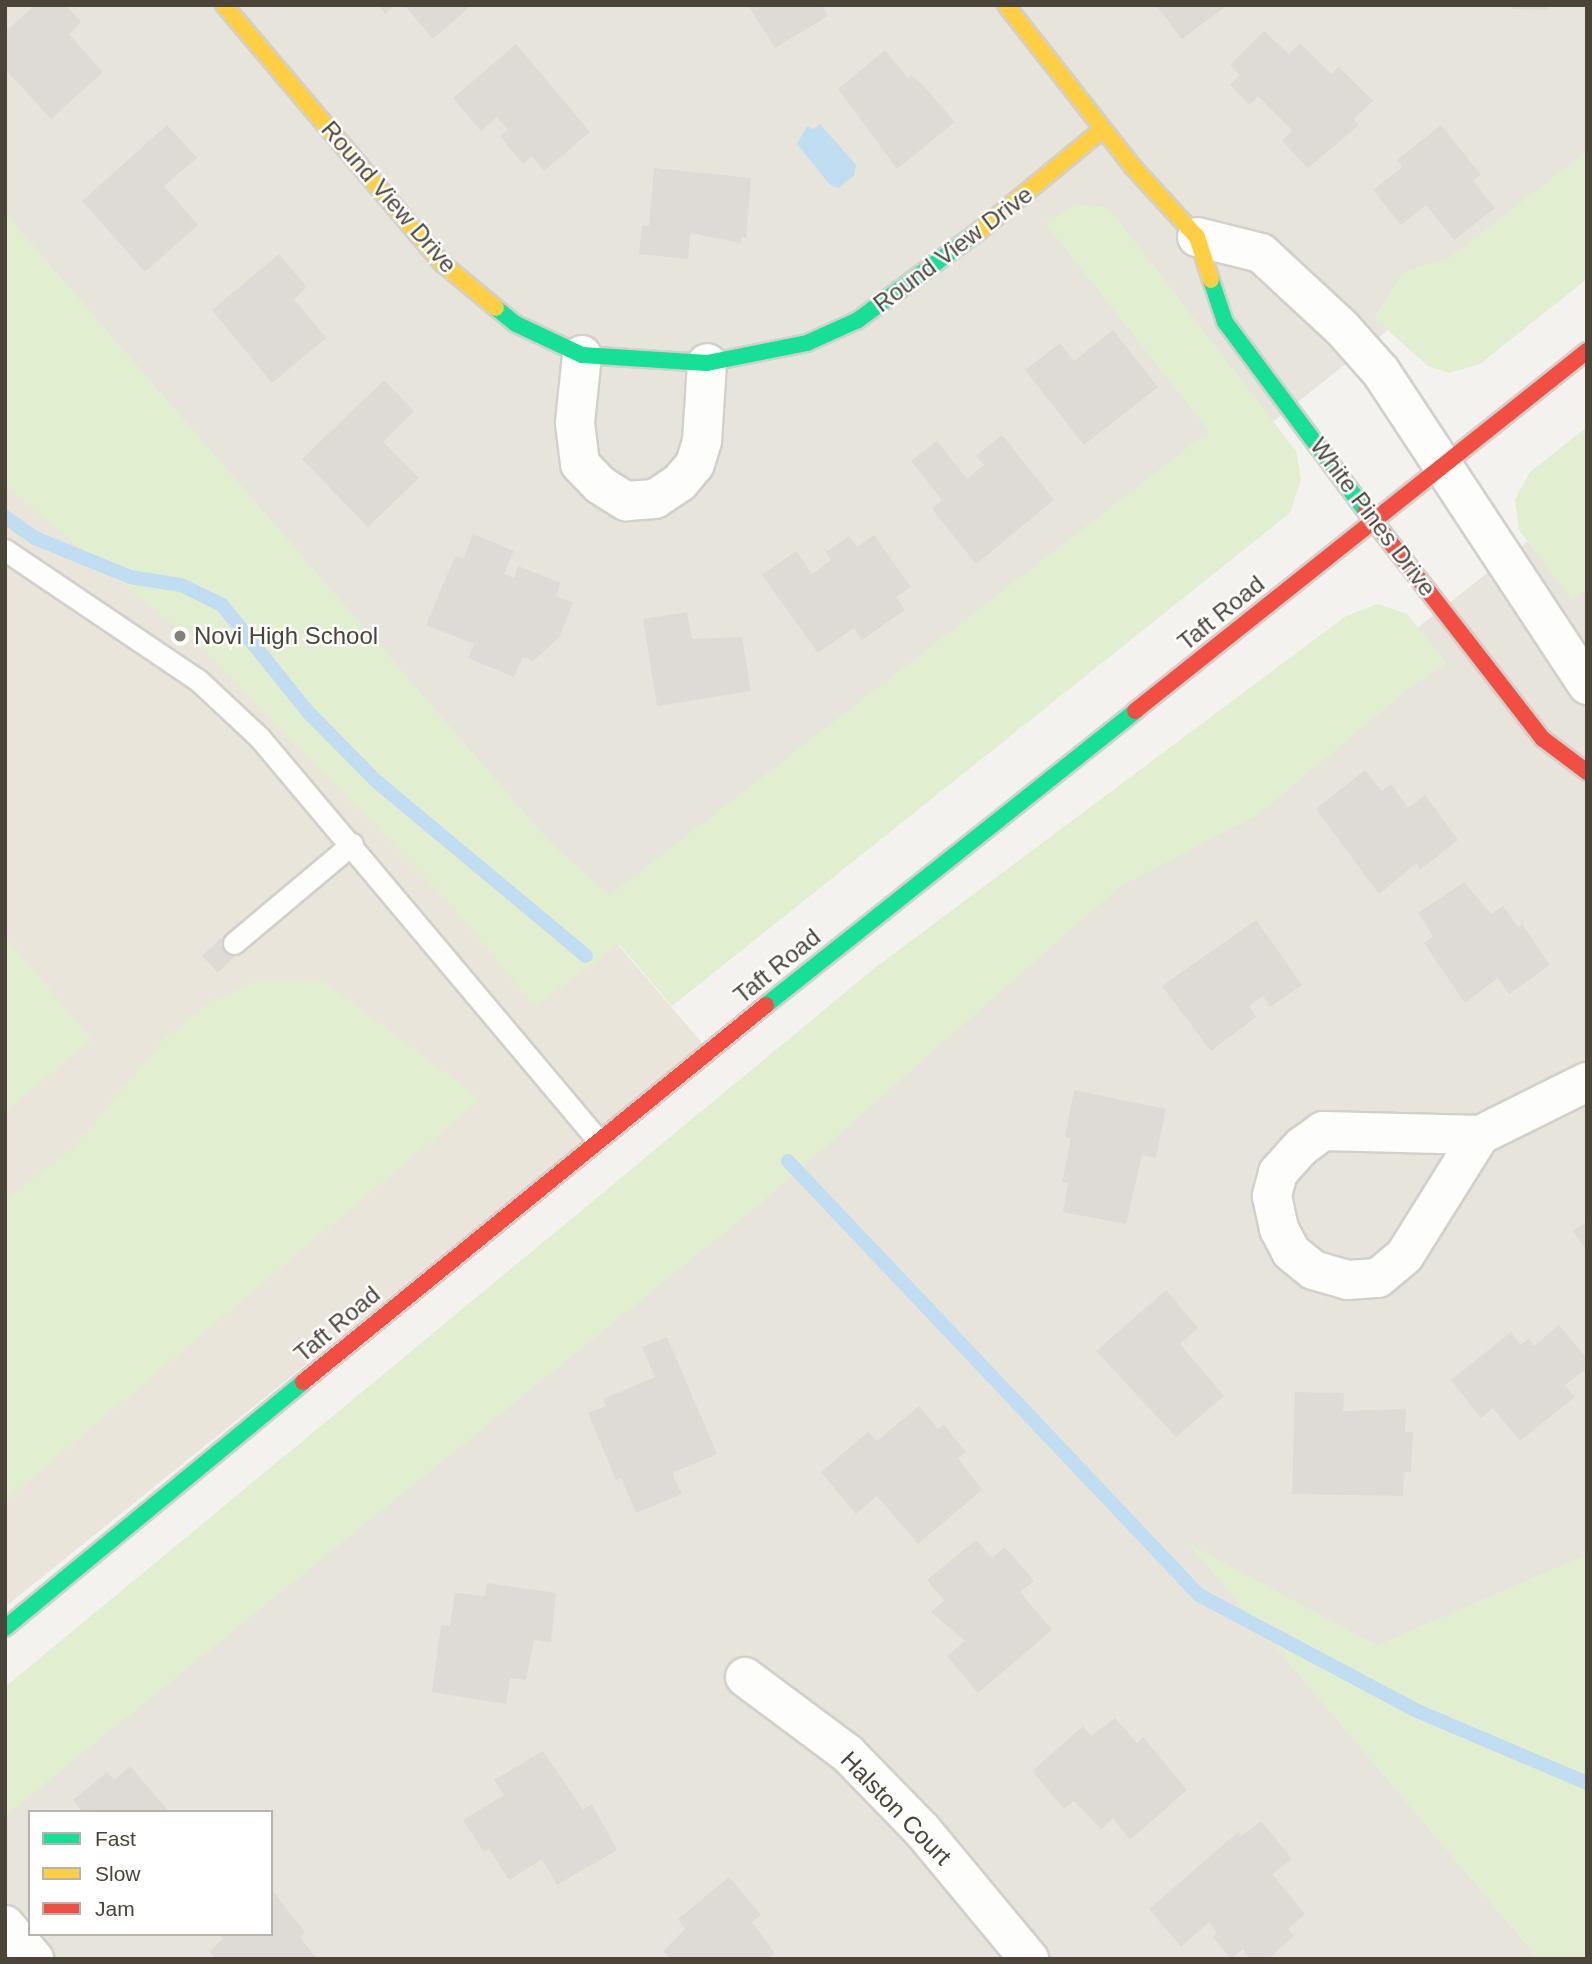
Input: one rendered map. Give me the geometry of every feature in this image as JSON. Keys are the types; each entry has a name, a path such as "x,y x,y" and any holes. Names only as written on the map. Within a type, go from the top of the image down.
{"street":[{"name":"Round View Drive","path":"224,5 442,262 516,324 582,355 707,363 807,344 858,320 1021,201 1102,129"},
{"name":"White Pines Drive","path":"1006,5 1102,129 1197,237 1225,322 1373,521 1543,739 1587,772"},
{"path":"1197,237 1261,253 1342,328 1381,372 1587,685"},
{"name":"Taft Road","path":"5,1628 597,1139 1587,351"},
{"path":"582,355 575,423 580,464 594,481 626,500 655,499 681,482 695,464 702,441 707,363"},
{"path":"1480,1135 1405,1255 1378,1278 1348,1280 1313,1270 1291,1252 1279,1229 1272,1196 1278,1173 1301,1146 1323,1131 1480,1135 1587,1082"},
{"name":"Halston Court","path":"745,1677 847,1753 922,1830 1028,1959"},
{"path":"5,1925 34,1959"}],"lane":[{"path":"5,550 198,680 259,737 352,844 597,1139"},
{"path":"233,943 352,844"}],"shaded area":[{"path":"5,5 1587,5 1587,171 619,944 5,226"},
{"name":"Novi High School","path":"5,228 703,1044 5,1607"},
{"path":"1587,495 1587,1555 1377,1646 1190,1545 1539,1959 5,1959 5,1795 819,1096"}],"green space":[{"path":"1587,151 1587,279 1480,364 1449,373 1428,366 1374,318 1403,272 1450,257"},
{"path":"1076,204 1106,207 1120,222 1296,451 1301,479 1290,513 672,1006 619,944 535,1007 446,899 203,650 5,486 5,213 552,844 610,895 1209,431 1045,223"},
{"path":"1587,427 1587,588 1572,600 1519,530 1515,499 1530,472"},
{"path":"1378,604 1407,614 1447,663 1413,685 1258,815 1119,887 767,1198 5,1816 5,1687 876,967 1346,616"},
{"path":"5,936 92,1039 5,1112"},
{"path":"323,981 481,1099 5,1501 5,1200 72,1149 165,1038 210,1001 257,982"},
{"path":"1188,1543 1377,1646 1587,1555 1587,1959 1539,1959"}],"water":[{"path":"820,124 856,165 854,175 839,188 830,185 797,144 807,126 813,129"}],"building":[{"path":"35,5 66,5 81,22 69,34 103,72 51,119 5,69 5,32"},
{"path":"378,5 395,5 385,14"},
{"path":"404,5 472,5 433,39"},
{"path":"748,5 821,5 828,16 775,48"},
{"path":"1156,5 1223,5 1225,7 1182,39"},
{"path":"1513,5 1548,5 1548,10 1513,9"},
{"path":"1264,31 1289,54 1300,43 1331,74 1339,67 1373,101 1354,119 1359,125 1308,168 1282,141 1292,130 1258,96 1250,105 1230,85 1240,75 1230,65"},
{"path":"516,44 590,132 544,171 532,156 523,164 500,136 508,130 497,117 481,131 453,98"},
{"path":"885,50 908,78 911,75 923,85 955,122 897,169 838,89"},
{"path":"167,125 197,158 164,186 198,225 145,272 82,201"},
{"path":"1441,125 1481,175 1473,181 1495,208 1454,240 1426,205 1401,225 1373,190 1402,167 1397,160"},
{"path":"654,168 751,178 746,238 741,237 741,243 690,233 688,259 639,254 642,225 649,226"},
{"path":"279,254 307,287 294,299 326,338 272,383 212,310"},
{"path":"1113,330 1158,387 1084,445 1025,370 1060,343 1074,361"},
{"path":"384,380 414,411 383,442 419,478 368,527 302,459"},
{"path":"1002,435 1054,500 976,564 932,509 942,500 911,461 937,441 967,479 984,465 976,456"},
{"path":"473,534 514,551 504,574 514,578 518,566 561,583 556,596 573,603 559,638 533,661 523,657 514,677 468,658 474,644 426,625 455,556 463,559"},
{"path":"874,535 911,587 896,597 905,610 862,640 854,628 818,653 762,575 796,551 812,574 831,560 826,552 849,536 857,547"},
{"path":"687,612 692,639 742,637 751,691 657,706 643,619"},
{"path":"1365,770 1382,791 1391,784 1408,808 1425,795 1458,840 1420,870 1417,863 1379,894 1316,809"},
{"path":"1464,882 1491,914 1503,906 1518,927 1522,924 1550,965 1509,994 1498,978 1465,1003 1424,943 1433,936 1418,913"},
{"path":"1256,920 1302,985 1270,1007 1263,996 1249,1006 1256,1017 1211,1051 1162,986"},
{"path":"221,938 237,955 218,973 202,956"},
{"path":"1074,1090 1166,1109 1156,1158 1142,1155 1126,1224 1063,1212 1068,1183 1062,1182 1071,1139 1065,1137"},
{"path":"1587,1221 1587,1250 1573,1231"},
{"path":"1166,1290 1198,1328 1180,1344 1224,1396 1176,1437 1096,1351"},
{"path":"1559,1325 1587,1359 1587,1368 1565,1385 1575,1397 1520,1441 1493,1408 1481,1418 1451,1380 1511,1332 1521,1345 1529,1339 1534,1346"},
{"path":"667,1337 717,1454 672,1473 682,1494 636,1513 621,1478 616,1480 588,1413 606,1406 603,1399 655,1377 642,1347"},
{"path":"1295,1392 1344,1393 1343,1411 1406,1409 1405,1432 1413,1432 1411,1472 1404,1472 1403,1496 1292,1494"},
{"path":"919,1406 938,1429 944,1425 966,1452 958,1458 982,1490 918,1544 877,1496 856,1514 821,1472 868,1432 877,1441"},
{"path":"976,1540 992,1558 1005,1547 1034,1581 1020,1592 1052,1630 978,1693 947,1656 965,1641 931,1612 944,1600 927,1580"},
{"path":"487,1583 556,1593 551,1642 534,1640 526,1680 510,1678 506,1704 432,1692 441,1625 450,1626 455,1593 485,1596"},
{"path":"1115,1718 1137,1743 1143,1737 1187,1790 1130,1840 1113,1818 1101,1829 1074,1801 1064,1809 1032,1771 1083,1726 1091,1736"},
{"path":"543,1751 583,1810 592,1804 617,1850 557,1885 542,1859 509,1880 489,1849 484,1852 463,1820 504,1795 494,1780"},
{"path":"130,1766 167,1810 81,1810 73,1800 107,1772 114,1780"},
{"path":"1261,1821 1292,1859 1272,1874 1305,1914 1288,1929 1294,1936 1268,1959 1250,1959 1243,1949 1231,1959 1213,1937 1217,1933 1209,1922 1181,1947 1149,1909 1238,1832 1241,1836"},
{"path":"729,1877 761,1915 752,1922 775,1953 768,1959 670,1959 663,1951 685,1929 678,1919"},
{"path":"273,1892 305,1932 300,1937 317,1959 216,1959 209,1951 223,1939 221,1936 273,1936"}],"waterway":[{"path":"5,517 35,538 130,577 181,585 222,605 308,712 376,781 586,956"},
{"path":"788,1161 1199,1595 1415,1710 1587,1783"}],"traffic: fast":[{"path":"496,308 516,324 582,355 707,363 807,343 858,320 978,232"},
{"path":"1211,280 1225,322 1366,511"},
{"path":"766,1005 1135,711"},
{"path":"5,1628 303,1382"}],"traffic: slow":[{"path":"224,5 442,263 496,308"},
{"path":"1006,5 1133,167 1197,237 1211,280"},
{"path":"978,232 1103,129"}],"traffic: jam":[{"path":"1135,711 1587,351"},
{"path":"1366,511 1543,739 1587,772"},
{"path":"303,1382 766,1005"}],"place":[{"name":"Novi High School","path":"180,636"}]}
